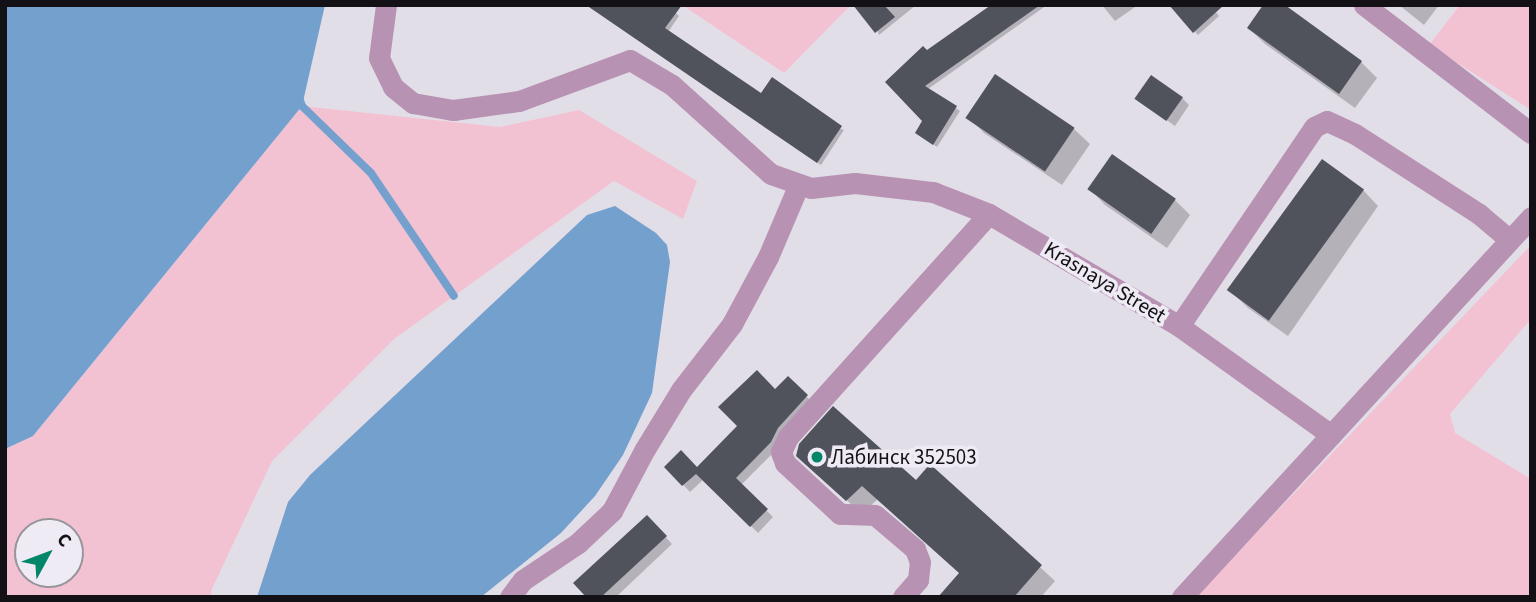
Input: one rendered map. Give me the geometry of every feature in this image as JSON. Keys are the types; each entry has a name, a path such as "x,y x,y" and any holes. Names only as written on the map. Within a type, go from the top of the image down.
{"street":[{"path":"386,5 379,58 393,87 413,103 453,110 519,101 591,77 629,60 672,85 771,174 799,184 768,257 732,324 681,390 612,511 578,543 523,580 510,597"},
{"path":"1364,5 1531,133"},
{"path":"1179,326 1314,127 1327,121 1355,134 1479,214 1510,240"},
{"name":"Krasnaya Street","path":"799,184 811,188 855,183 933,192 989,214 1179,326 1331,435"},
{"path":"903,597 918,580 920,562 915,549 876,516 840,514 785,463 780,452 788,437 989,214"},
{"path":"1182,597 1531,217"}],"shaded area":[{"path":"682,5 851,5 784,73"},
{"path":"1460,5 1531,5 1531,110 1429,45"},
{"path":"302,106 500,127 579,110 697,181 683,219 614,181 394,339 272,461 211,591 212,597 5,597 5,449 33,436"},
{"path":"1531,245 1531,319 1450,414 1455,433 1531,479 1531,597 1195,597"}],"water":[{"path":"5,5 325,5 302,106 33,436 5,449"},
{"path":"615,206 656,233 667,245 670,262 652,393 623,455 595,496 561,533 481,597 257,597 288,502 310,475 587,215"}],"building":[{"path":"586,5 682,5 665,28 761,93 772,77 842,126 817,163"},
{"path":"853,5 884,5 895,17 875,33"},
{"path":"991,5 1040,5 925,86 957,106 933,145 915,133 922,121 885,82 923,46 927,50"},
{"path":"1169,5 1224,5 1193,33"},
{"path":"1263,5 1285,5 1362,61 1339,94 1247,28"},
{"path":"995,74 1075,128 1045,172 965,118"},
{"path":"1151,75 1183,97 1166,121 1134,99"},
{"path":"1112,154 1176,199 1151,234 1087,189"},
{"path":"1322,159 1364,190 1269,321 1227,290"},
{"path":"757,370 775,389 788,376 808,395 778,428 771,442 736,478 768,509 750,527 696,474 682,486 664,467 681,450 697,467 737,426 718,407"},
{"path":"833,406 916,480 930,464 1042,565 1014,597 938,597 959,573 862,486 846,501 796,456 799,444"},
{"path":"647,515 667,536 601,597 586,597 573,583"}],"waterway":[{"path":"299,98 302,106 371,173 454,296"}],"place":[{"name":"Лабинск 352503","path":"817,457"}]}
